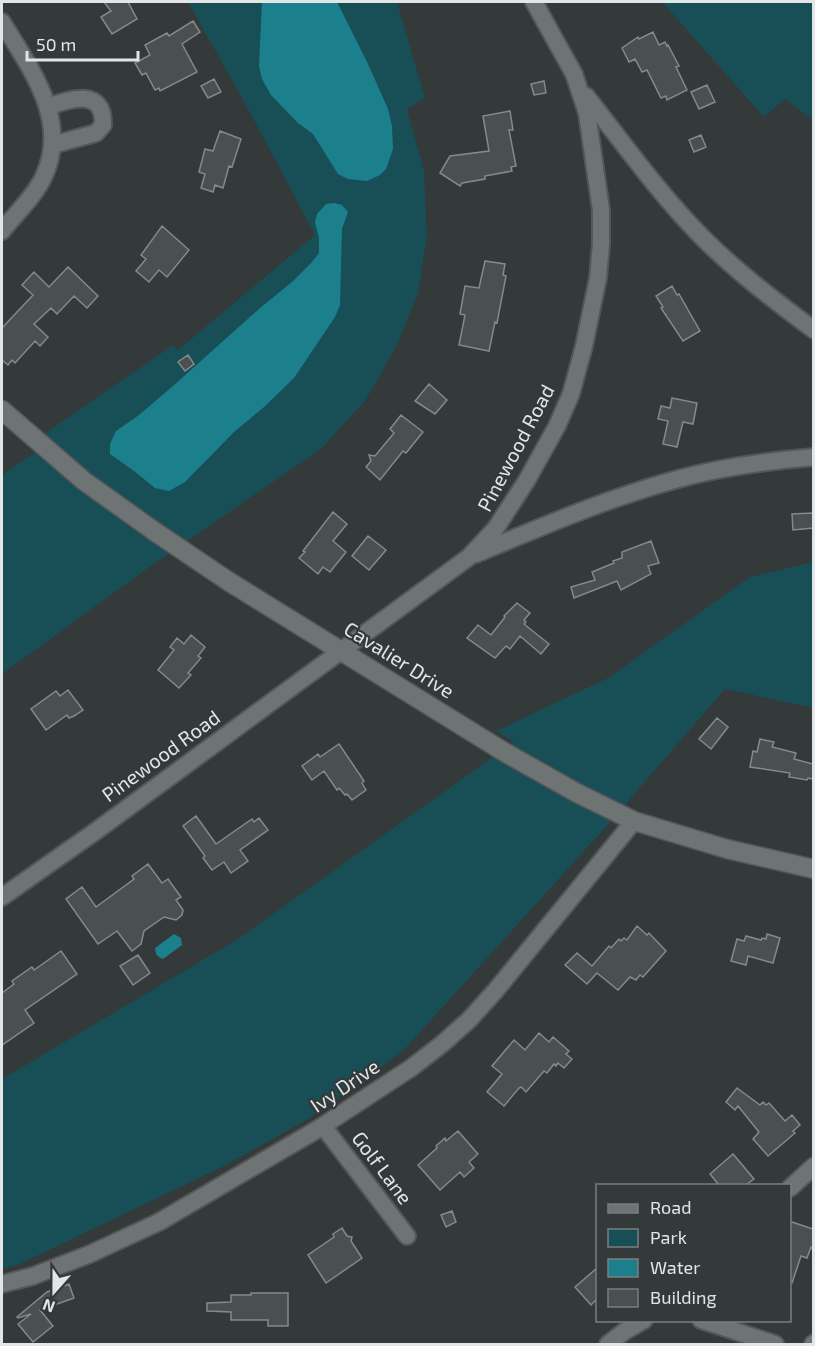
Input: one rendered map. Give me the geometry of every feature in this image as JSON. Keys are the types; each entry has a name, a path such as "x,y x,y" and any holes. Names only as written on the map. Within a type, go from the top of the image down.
{"street":[{"name":"Pinewood Road","path":"2,897 104,825 469,557 496,528 527,480 552,435 570,394 584,346 598,278 601,244 601,221 587,113 578,86 534,2"},
{"path":"2,22 33,74 52,119 50,159 40,184 2,231"},
{"path":"578,86 673,205 702,237 731,264 813,330"},
{"path":"48,107 75,99 88,98 98,104 103,114 103,125 96,133 52,145"},
{"name":"Cavalier Drive","path":"2,410 107,498 228,581 506,753 577,793 634,820 727,849 813,869"},
{"path":"469,557 572,514 629,493 680,478 731,467 813,457"},
{"name":"Ivy Drive","path":"2,1284 33,1276 90,1254 159,1222 323,1126 411,1068 470,1019 634,820"},
{"name":"Golf Lane","path":"323,1126 407,1236"},
{"path":"791,1186 813,1166"},
{"path":"608,1344 641,1322"},
{"path":"707,1322 775,1344"}],"green space":[{"path":"188,2 397,2 425,98 407,109 424,171 427,237 418,293 397,345 365,401 321,449 148,568 2,674 2,475 35,452 28,446 47,432 173,345 178,350 315,235"},
{"path":"662,2 813,2 813,120 785,99 764,117"},
{"path":"813,562 813,708 725,689 612,820 403,1051 308,1119 224,1166 20,1264 2,1269 2,1079 238,939 514,742 496,731 608,678 750,577"}],"water":[{"path":"262,2 337,2 388,109 392,126 393,149 386,169 380,175 367,181 348,179 338,174 313,134 298,123 271,95 262,79 259,66"},
{"path":"326,204 342,205 348,212 342,229 340,305 335,317 294,378 264,407 234,432 185,482 169,491 155,488 110,454 110,444 116,431 173,386 312,262 319,253 319,238 315,222 317,214"},
{"path":"174,934 181,938 182,945 163,959 159,957 155,948"}],"building":[{"path":"104,2 128,2 137,19 112,34 101,17 111,11"},
{"path":"193,21 200,32 182,44 197,72 160,91 159,88 155,90 146,73 142,75 135,63 150,55 145,45 167,33 169,36"},
{"path":"653,32 659,45 665,42 668,45 679,66 676,67 687,90 667,100 666,96 661,98 647,70 642,72 635,59 629,62 622,48 638,37 639,39"},
{"path":"214,79 221,92 208,98 201,86"},
{"path":"544,81 546,93 534,95 531,84"},
{"path":"707,85 715,102 699,109 691,92"},
{"path":"510,111 513,130 509,130 516,166 511,167 512,171 485,176 485,179 462,183 460,186 440,173 450,156 489,151 483,116"},
{"path":"220,131 241,139 232,167 229,166 223,188 215,185 213,192 201,188 205,174 199,172 205,149 213,151"},
{"path":"701,135 706,147 694,152 689,140"},
{"path":"162,226 189,250 167,277 159,270 149,282 136,271 146,259 141,255"},
{"path":"485,261 505,264 503,275 506,276 489,351 459,345 465,315 460,314 465,286 479,288"},
{"path":"68,267 98,296 87,308 74,296 57,314 51,308 34,324 48,337 40,346 35,341 15,363 12,360 8,365 2,360 2,328 33,295 22,285 34,272 49,287"},
{"path":"672,286 700,331 683,341 661,308 663,307 656,296"},
{"path":"188,355 194,364 185,371 178,362"},
{"path":"429,384 447,400 435,414 415,401"},
{"path":"672,398 697,403 693,424 683,422 677,447 663,444 668,421 658,419 661,406 670,408"},
{"path":"401,415 423,432 406,453 403,451 380,480 366,467 371,461 369,455 375,456 394,433 390,429"},
{"path":"333,512 347,524 333,541 346,552 330,572 323,567 318,574 299,558"},
{"path":"813,513 813,528 793,530 792,514"},
{"path":"368,536 386,550 369,570 352,556"},
{"path":"651,541 659,563 648,566 651,574 621,590 617,581 574,598 571,587 595,580 592,572 622,558 622,552"},
{"path":"517,603 530,613 524,620 526,622 524,624 549,644 541,654 520,636 510,649 506,646 495,658 467,638 478,625 491,635 504,616"},
{"path":"191,635 205,647 198,656 201,658 188,673 191,675 179,688 158,670 174,650 170,647 177,638 184,644"},
{"path":"68,690 83,710 69,718 67,715 46,730 31,709 56,691 60,696"},
{"path":"717,718 728,727 711,749 699,739"},
{"path":"760,739 774,742 772,747 796,753 794,759 813,764 813,779 789,777 790,773 750,767 753,751 757,752"},
{"path":"339,744 364,781 362,783 366,790 352,800 339,788 337,790 324,771 312,780 302,766 318,754 320,757"},
{"path":"196,816 216,844 252,819 254,822 259,818 268,830 240,850 248,861 231,873 224,862 212,870 203,858 205,856 183,826"},
{"path":"148,864 162,883 168,879 181,897 176,900 183,910 182,915 176,920 164,917 144,931 141,944 132,951 117,931 98,944 66,899 82,887 96,907 134,879 132,876"},
{"path":"637,926 647,935 649,933 666,951 643,977 640,975 636,980 630,977 618,990 597,973 587,984 565,965 577,953 592,966 609,946 611,948 619,939 627,940"},
{"path":"767,934 780,938 773,963 748,956 746,965 731,961 737,939 744,941 746,936 761,940 766,939"},
{"path":"61,951 77,974 25,1010 34,1023 2,1045 2,993 14,984 12,981 32,967 34,970"},
{"path":"138,955 150,973 133,985 120,966"},
{"path":"539,1033 549,1042 553,1037 569,1051 566,1054 572,1059 564,1068 558,1063 556,1066 554,1064 547,1073 544,1071 526,1092 521,1087 519,1088 504,1106 487,1092 502,1074 492,1066 514,1040 525,1050"},
{"path":"737,1088 760,1105 763,1102 766,1105 769,1103 785,1121 792,1115 800,1125 793,1131 795,1133 768,1156 753,1139 759,1132 738,1106 735,1110 726,1102"},
{"path":"458,1131 478,1154 469,1162 474,1168 464,1177 460,1172 440,1190 418,1165 445,1138 446,1141"},
{"path":"733,1154 754,1179 747,1184 718,1184 710,1174"},
{"path":"452,1211 456,1222 446,1227 441,1215"},
{"path":"791,1222 813,1229 813,1248 811,1247 807,1258 801,1256 792,1283"},
{"path":"342,1228 347,1236 352,1237 351,1241 362,1258 326,1283 308,1255 334,1237 333,1234"},
{"path":"596,1269 596,1300 591,1305 575,1287"},
{"path":"69,1284 74,1298 40,1310 53,1326 33,1342 18,1324 31,1314 17,1317 47,1292"},
{"path":"251,1293 288,1293 288,1326 268,1326 268,1320 231,1320 231,1312 207,1311 207,1303 231,1302 231,1295 251,1295"}]}
